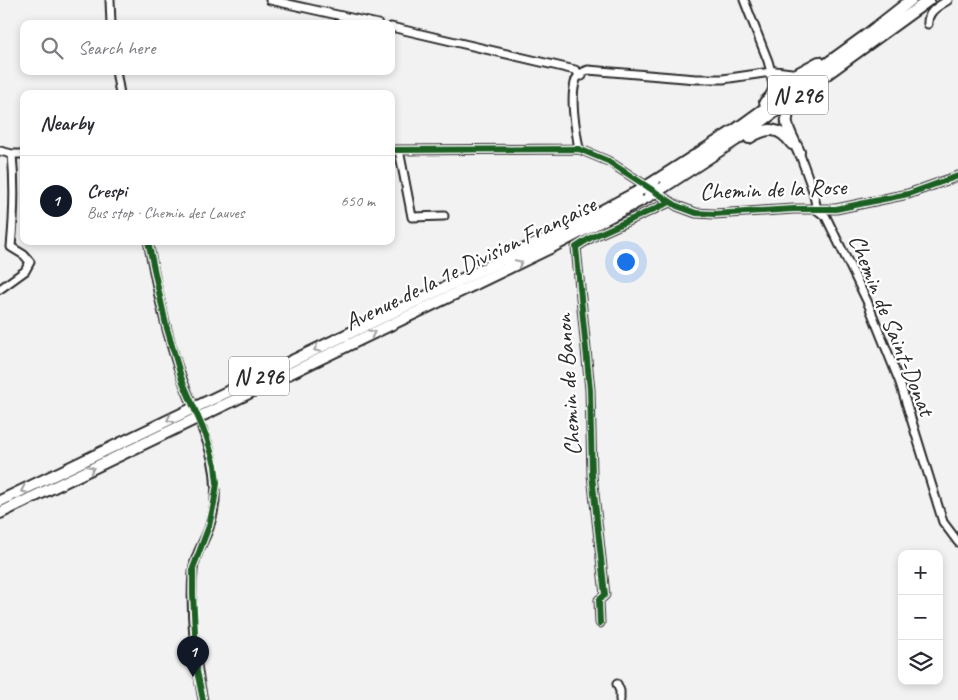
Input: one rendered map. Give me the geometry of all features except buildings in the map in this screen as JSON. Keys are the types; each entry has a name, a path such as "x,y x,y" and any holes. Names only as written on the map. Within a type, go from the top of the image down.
{"highway":[{"name":"Avenue de la 1e Division Française","path":"0,513 550,248 642,192 654,180 735,130 865,36 910,0"},
{"path":"799,152 786,120 788,112 792,107 927,2"},
{"name":"Avenue de la 1e Division Française","path":"0,501 622,201 642,192 664,187 687,174 736,140 927,2"},
{"path":"654,180 770,98 775,87 771,72 787,75 802,72 899,8"},
{"path":"687,174 766,130 776,130 785,135 799,152"}],"street":[{"path":"110,0 111,20"},
{"path":"270,0 360,20"},
{"path":"578,79 588,70 696,79 723,79 771,72 744,0"},
{"path":"928,24 931,11 948,0"},
{"path":"395,28 534,60 564,69 575,70 578,79 575,114 579,149"},
{"path":"117,75 119,90"},
{"name":"Chemin de la Rose","path":"395,150 579,149 608,161 677,206 696,213 714,214 836,209 908,194 958,176"},
{"path":"395,150 412,217 444,216"},
{"path":"0,151 20,154"},
{"path":"799,152 813,191 817,210"},
{"path":"0,289 25,271 30,262 24,254 11,247 14,173 12,154"},
{"name":"Chemin de Banon","path":"600,623 599,600 605,594 604,572 592,475 590,390 576,247 592,237 670,202"},
{"name":"Chemin de Saint-Donat","path":"817,210 826,217 867,301 900,383 943,522 958,542"},
{"path":"149,245 168,332 190,400"},
{"path":"202,428 215,466 217,483 209,526 193,568 197,671 203,700"},
{"path":"618,684 620,700"}],"cycle path":[{"path":"395,150 579,149 608,161 677,206 696,213 714,214 794,209 836,209 908,194 958,176"},
{"path":"600,623 599,600 605,595 592,475 590,390 576,247 592,237 670,202"},
{"path":"149,245 166,325 182,380 207,438 215,465 217,483 214,503 209,526 193,568 197,671 203,700"}],"place":[{"name":"Crespi","path":"193,677"}]}
